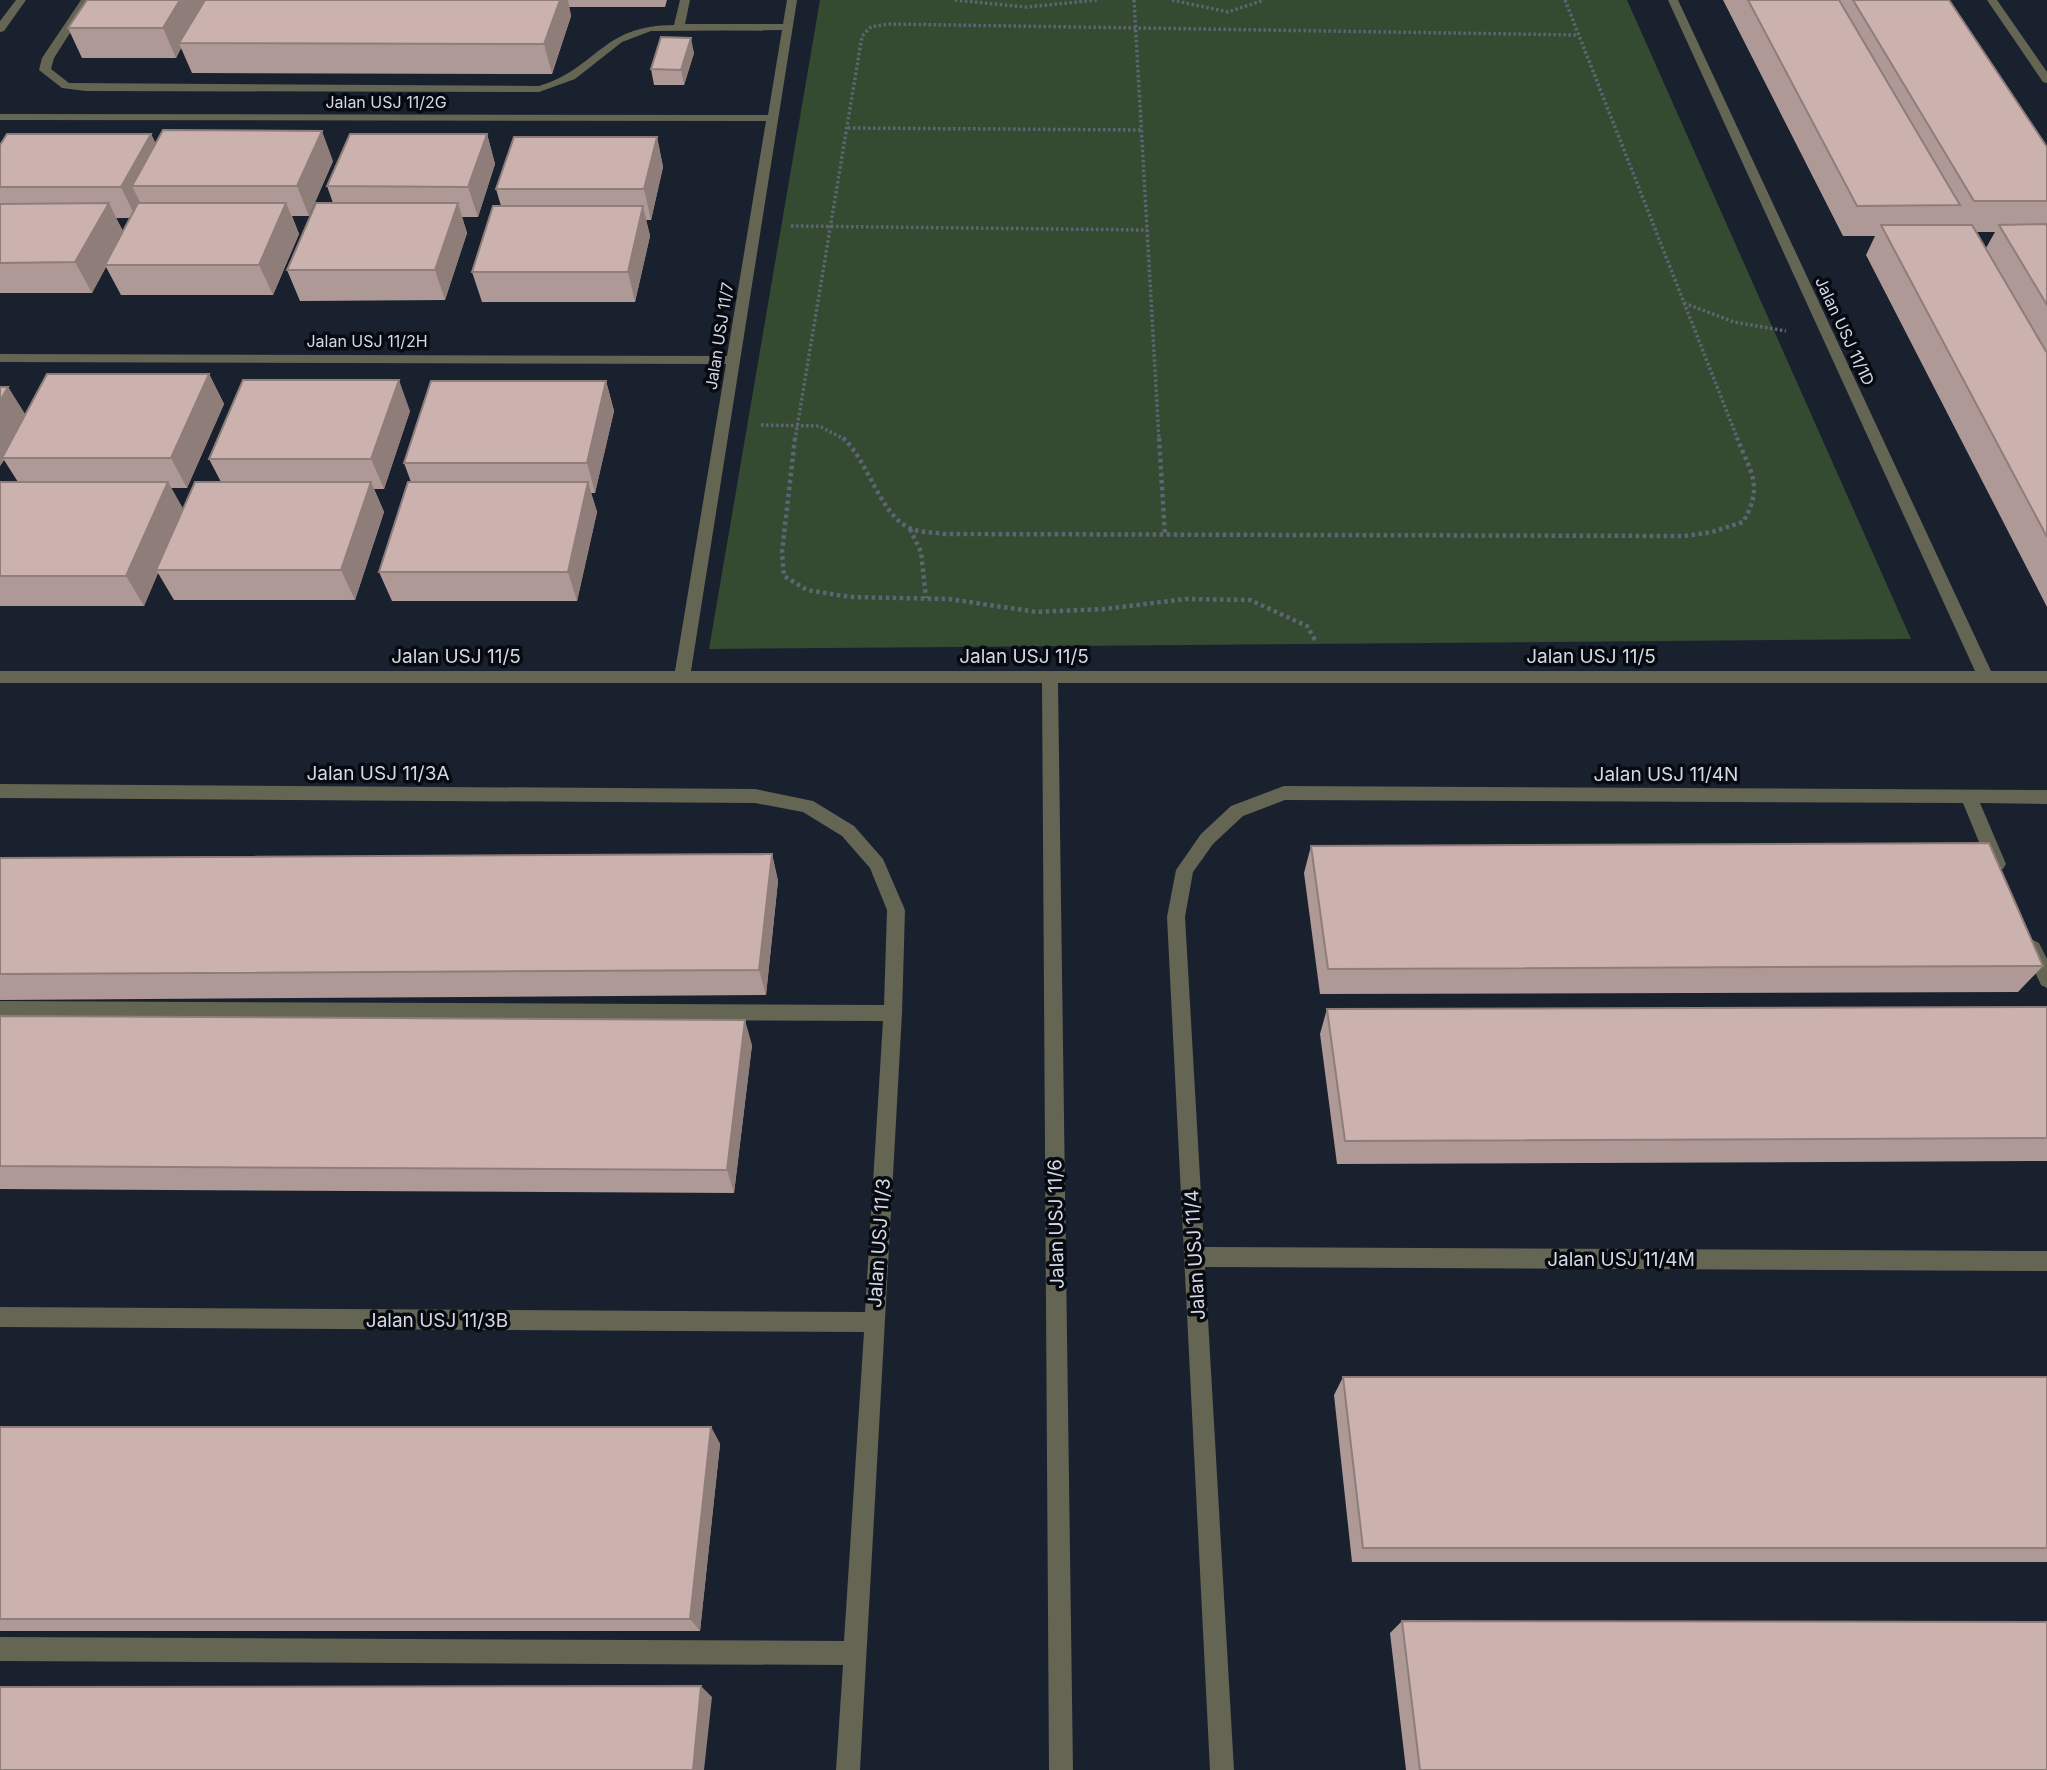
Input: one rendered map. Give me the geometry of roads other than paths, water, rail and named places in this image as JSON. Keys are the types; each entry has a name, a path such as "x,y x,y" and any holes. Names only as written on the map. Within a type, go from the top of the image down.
{"street":[{"path":"0,29 20,0"},
{"path":"86,0 48,58 45,71 66,86 538,89 559,86 575,76 612,41 630,31 788,27"},
{"path":"679,28 685,0"},
{"name":"Jalan USJ 11/7","path":"682,677 792,0"},
{"name":"Jalan USJ 11/1D","path":"1673,0 1986,677"},
{"path":"1992,0 2047,79"},
{"name":"Jalan USJ 11/2G","path":"0,117 772,118"},
{"name":"Jalan USJ 11/2H","path":"0,358 733,360"},
{"name":"Jalan USJ 11/5","path":"0,677 2047,677"},
{"name":"Jalan USJ 11/6","path":"1050,677 1061,1770"},
{"name":"Jalan USJ 11/3A","path":"0,791 755,796"},
{"name":"Jalan USJ 11/4N","path":"1284,793 2047,797"},
{"name":"Jalan USJ 11/4","path":"1222,1770 1177,917 1185,870 1207,839 1237,811 1284,793"},
{"name":"Jalan USJ 11/3","path":"755,796 807,806 848,831 877,864 896,910 893,1013 848,1770"},
{"path":"1968,796 2005,882"},
{"path":"2026,931 2047,980"},
{"path":"0,1009 893,1013"},
{"name":"Jalan USJ 11/4M","path":"1195,1257 2047,1261"},
{"name":"Jalan USJ 11/3B","path":"0,1317 874,1322"},
{"path":"0,1649 855,1653"}]}
